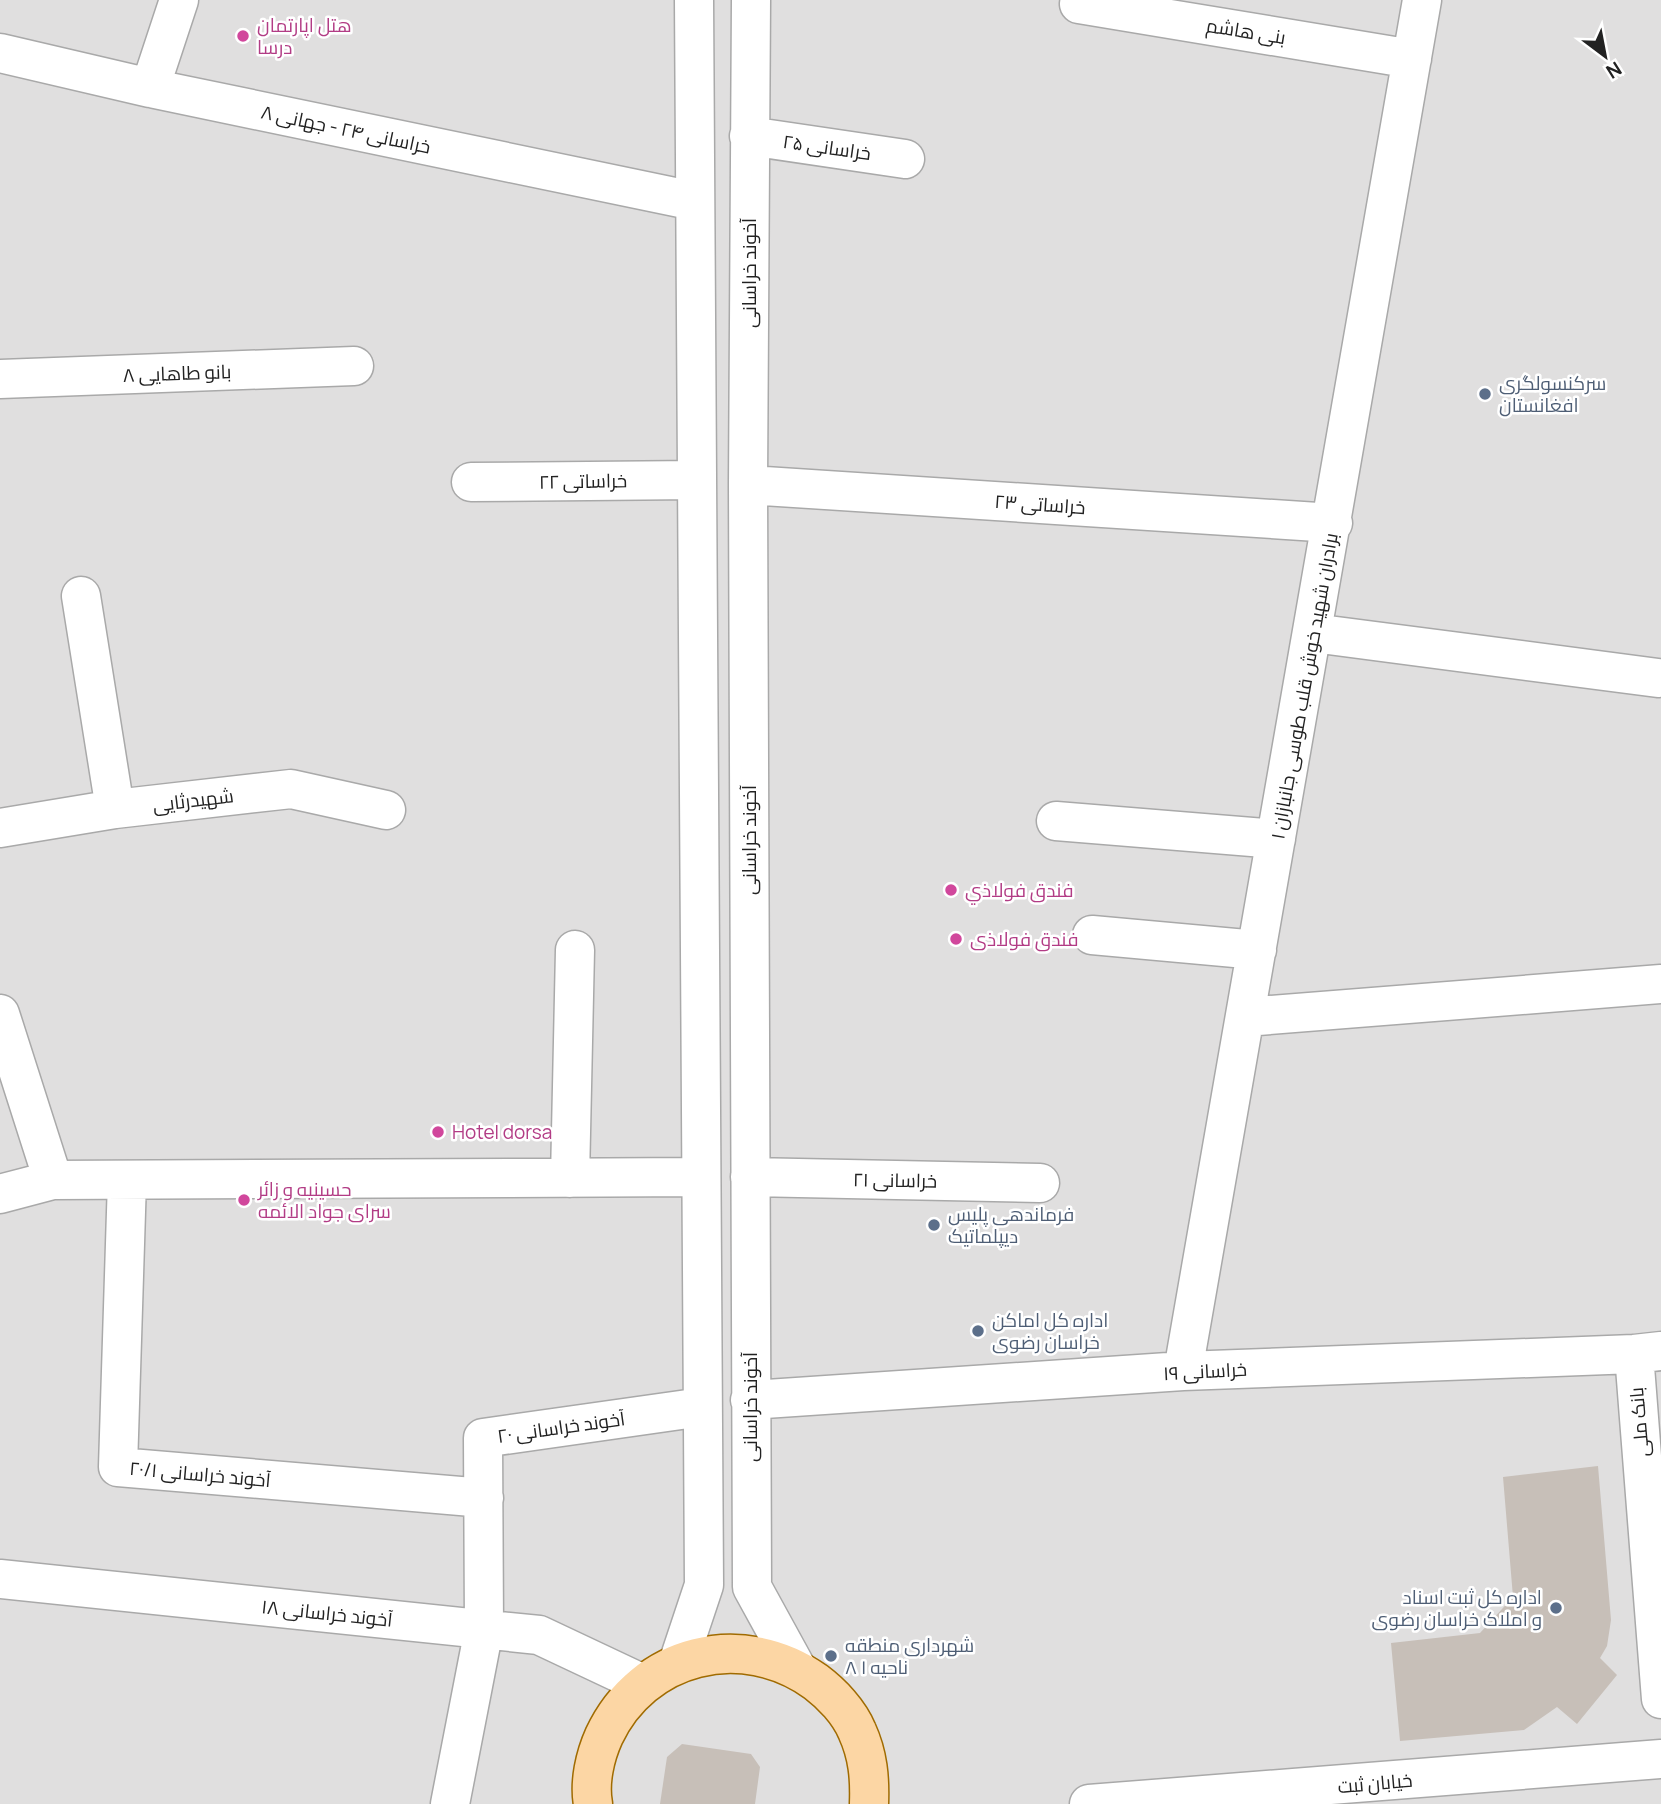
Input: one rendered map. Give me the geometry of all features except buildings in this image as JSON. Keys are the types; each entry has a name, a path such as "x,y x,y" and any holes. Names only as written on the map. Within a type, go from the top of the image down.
{"main road":[{"path":"593,1804 597,1753 614,1715 643,1684 678,1663 718,1653 758,1655 797,1669 832,1694 857,1730 870,1771 869,1804"}],"street":[{"path":"150,88 179,0"},
{"path":"678,1663 704,1585 694,0"},
{"name":"آخوند خراسانی","path":"751,0 748,485 752,1587 797,1669"},
{"name":"برادران شهید خوش قلب طوسی جانبازان ۱","path":"1183,1371 1333,523 1422,0"},
{"name":"بنی هاشم","path":"1079,4 1412,59"},
{"name":"خراسانی ۲۴ - جهانی ۸","path":"0,53 150,88 694,201"},
{"name":"خراسانی ۲۵","path":"749,136 905,159"},
{"name":"بانو طاهایی ۸","path":"0,379 354,366"},
{"name":"خراساتی ۲۲","path":"471,482 696,480"},
{"name":"خراساتی ۲۳","path":"748,485 1333,523"},
{"path":"81,596 115,809"},
{"path":"1313,633 1660,680"},
{"name":"شهیدرثایی","path":"0,828 115,809 291,789 386,810"},
{"path":"1056,821 1276,839"},
{"path":"1092,935 1257,950"},
{"path":"570,1178 575,950"},
{"path":"1245,1017 1661,984"},
{"path":"0,1014 52,1180"},
{"path":"0,1194 52,1180 701,1177"},
{"name":"خراسانی ۲۱","path":"750,1177 1040,1184"},
{"name":"آخوند خراسانی ۲۰/۱","path":"127,1180 118,1466 484,1498"},
{"name":"خراسانی ۱۹","path":"750,1400 1183,1371 1647,1353"},
{"name":"بانک ملی","path":"1647,1353 1661,1699"},
{"name":"آخوند خراسانی ۲۰","path":"450,1804 484,1629 483,1438 702,1407"},
{"name":"آخوند خراسانی ۱۸","path":"0,1579 539,1635 643,1684"},
{"name":"خیابان ثبت","path":"1089,1804 1661,1759"}],"shaded area":[{"path":"0,0 1661,0 1661,1804 0,1804"}],"place":[{"name":"هتل اپارتمان درسا","path":"243,36"},
{"name":"سرکنسولگری افغانستان","path":"1485,394"},
{"name":"فندق فولاذي","path":"951,890"},
{"name":"فندق فولاذی","path":"956,939"},
{"name":"Hotel dorsa","path":"438,1132"},
{"name":"حسینیه و زائر سرای جواد الائمه","path":"244,1200"},
{"name":"فرماندهی پلیس دیپلماتیک","path":"934,1225"},
{"name":"اداره کل اماکن خراسان رضوی","path":"978,1331"},
{"name":"اداره کل ثبت اسناد و املاک خراسان رضوی","path":"1556,1608"},
{"name":"شهرداری منطقه ۸ ناحیه ۱","path":"831,1656"}]}
